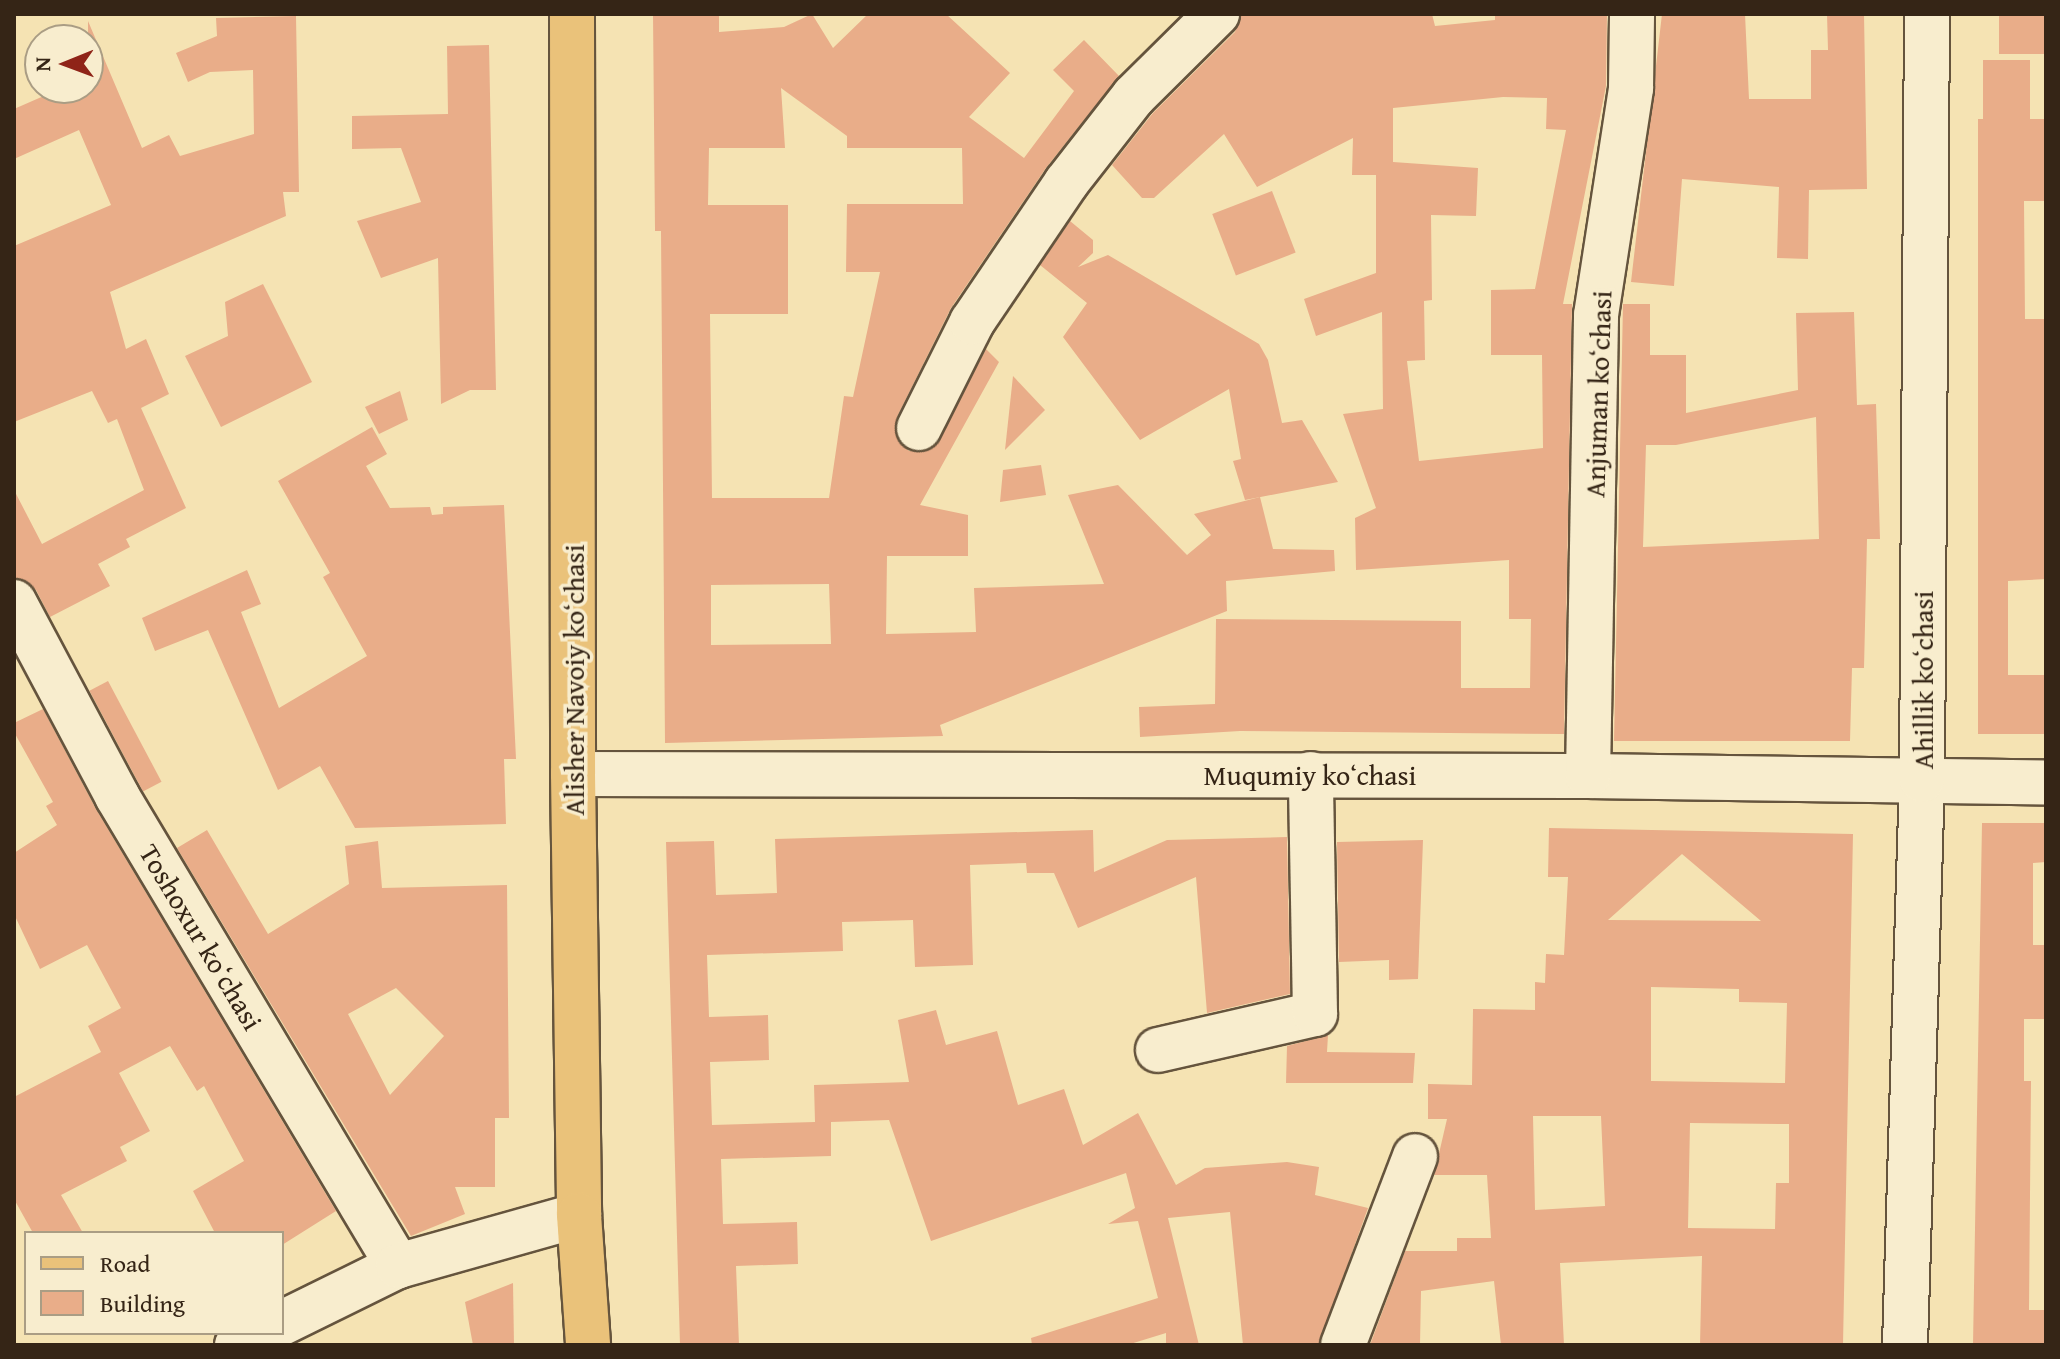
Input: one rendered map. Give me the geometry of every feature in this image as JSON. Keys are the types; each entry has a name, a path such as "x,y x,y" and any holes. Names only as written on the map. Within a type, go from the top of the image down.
{"main road":[{"name":"Alisher Navoiy koʻchasi","path":"572,14 573,774 579,1215 588,1345"}],"street":[{"path":"919,428 972,322 1066,183 1134,96 1217,14"},
{"name":"Anjuman koʻchasi","path":"1588,776 1596,315 1631,88 1632,14"},
{"name":"Ahillik koʻchasi","path":"1905,1345 1922,780 1927,14"},
{"name":"Toshoxur koʻchasi","path":"14,602 117,796 398,1266"},
{"name":"Muqumiy koʻchasi","path":"573,774 890,779 1311,774 2046,782"},
{"path":"1158,1050 1315,1014 1311,774"},
{"path":"1343,1345 1415,1156"},
{"path":"284,1322 398,1266 579,1215"},
{"path":"237,1345 258,1335"}],"building":[{"path":"653,14 719,14 719,32 784,27 812,14 833,48 868,14 946,14 1010,73 969,117 1024,158 1074,91 1053,70 1084,40 1119,76 1046,168 951,308 897,417 899,442 909,451 932,449 986,349 999,362 920,505 968,515 968,556 887,556 886,634 976,632 974,588 1104,584 1068,495 1118,485 1187,555 1211,535 1194,514 1260,497 1273,549 1334,550 1335,571 1226,581 1227,611 940,725 943,736 665,743 661,231 655,231","holes":["781,88 847,136 847,148 962,148 963,204 847,204 846,272 880,272 853,397 844,396 829,498 712,498 710,314 788,314 788,205 708,205 709,148 785,148","829,584 831,644 711,645 711,585"]},
{"path":"1241,14 1432,14 1435,26 1495,20 1495,14 1607,14 1606,86 1563,304 1572,304 1564,734 1240,731 1140,737 1139,707 1215,704 1216,619 1461,621 1461,688 1530,688 1531,619 1509,619 1509,560 1356,570 1355,518 1376,508 1343,414 1383,409 1382,312 1316,336 1304,299 1376,273 1376,175 1352,175 1353,138 1257,187 1224,134 1154,198 1142,198 1112,165 1153,113 1235,32","holes":["1503,97 1547,98 1546,129 1566,130 1535,289 1491,290 1491,355 1542,355 1543,448 1419,461 1407,361 1425,360 1424,301 1432,300 1431,215 1476,216 1478,168 1393,162 1393,108"]},
{"path":"1662,14 1745,14 1749,99 1811,99 1811,50 1828,50 1827,14 1864,14 1867,189 1809,190 1808,259 1777,258 1779,187 1682,179 1674,286 1631,282"},
{"path":"1999,14 2046,14 2046,54 1999,54"},
{"path":"296,16 299,192 283,192 286,216 110,292 126,349 146,339 169,394 141,408 186,508 126,539 130,547 98,564 110,586 50,617 36,590 14,577 14,490 42,544 144,490 117,419 108,423 92,391 14,422 14,246 111,205 79,130 14,159 14,109 25,104 104,104 104,59 142,148 169,135 180,156 254,134 253,70 210,72 188,82 176,53 217,36 216,18"},
{"path":"489,45 496,390 470,390 441,404 438,258 381,278 357,221 421,202 401,148 352,149 352,116 448,114 447,46"},
{"path":"1983,60 2030,60 2030,119 2046,119 2046,201 2024,201 2025,319 2046,319 2046,579 2008,581 2008,675 2046,675 2046,734 1978,734 1978,119 1983,119"},
{"path":"1272,191 1296,253 1236,276 1212,214"},
{"path":"1070,221 1093,240 1093,253 1078,267 1108,255 1259,344 1268,360 1282,423 1302,420 1338,482 1245,500 1233,461 1241,459 1229,389 1140,440 1063,337 1087,303 1040,265"},
{"path":"263,284 312,382 221,427 185,356 228,336 225,302"},
{"path":"1623,304 1650,304 1650,355 1686,355 1686,413 1798,390 1796,313 1854,312 1857,405 1876,404 1880,539 1867,539 1864,668 1852,668 1850,741 1614,741","holes":["1816,417 1819,539 1643,547 1646,445 1676,445"]},
{"path":"1013,376 1045,410 1005,450"},
{"path":"400,391 408,420 379,434 365,407"},
{"path":"372,427 387,454 366,466 390,508 430,507 432,515 443,514 443,507 504,505 516,759 504,759 506,824 355,828 320,766 278,790 208,630 155,651 142,618 247,570 261,604 241,612 279,708 367,656 323,577 330,573 278,481"},
{"path":"1041,465 1046,495 1000,502 1003,470"},
{"path":"108,681 162,782 143,792 89,691"},
{"path":"43,709 96,809 336,1211 284,1244 284,1231 214,1231 193,1191 244,1161 204,1086 197,1091 170,1046 119,1073 150,1131 120,1147 127,1161 61,1195 82,1231 32,1231 14,1199 14,1097 101,1052 88,1026 121,1008 87,945 40,969 14,914 14,853 57,825 46,806 53,802 14,732 14,723"},
{"path":"1982,823 2046,823 2046,862 2033,863 2033,945 2046,945 2046,1019 2024,1019 2024,1081 2031,1081 2029,1310 2046,1310 2046,1345 1973,1345"},
{"path":"1549,828 1853,834 1843,1345 1700,1345 1702,1256 1560,1263 1564,1345 1501,1345 1494,1281 1421,1291 1420,1345 1370,1345 1405,1251 1457,1251 1457,1238 1491,1238 1487,1175 1434,1175 1447,1119 1428,1119 1428,1084 1472,1085 1473,1009 1535,1010 1535,982 1545,983 1546,954 1564,955 1568,877 1548,877","holes":["1682,854 1761,921 1608,920","1651,987 1739,989 1739,1002 1787,1003 1785,1083 1651,1081","1533,1116 1601,1116 1605,1206 1535,1210","1690,1123 1789,1124 1789,1183 1776,1183 1775,1229 1688,1228"]},
{"path":"207,830 268,934 349,884 345,846 378,841 382,888 507,885 509,1118 495,1118 495,1187 455,1187 465,1214 411,1236 177,848","holes":["396,988 444,1036 390,1095 348,1014"]},
{"path":"1093,830 1094,872 1167,840 1287,837 1290,994 1207,1013 1196,877 1078,928 1054,873 1027,873 1026,863 970,865 973,965 915,967 913,920 842,922 843,951 707,955 709,1017 768,1015 769,1060 710,1062 712,1125 815,1122 814,1085 909,1082 898,1020 936,1010 946,1045 997,1031 1018,1105 1064,1089 1083,1145 1138,1113 1176,1185 1205,1168 1287,1162 1319,1167 1315,1195 1368,1208 1319,1345 1243,1345 1230,1212 1168,1218 1199,1345 1166,1345 1166,1333 1127,1345 1032,1345 1031,1338 1158,1298 1138,1221 1108,1224 1135,1208 1126,1173 931,1241 889,1120 831,1122 831,1156 721,1159 723,1224 797,1222 798,1264 736,1266 739,1345 680,1345 666,842 714,841 716,895 777,893 775,839"},
{"path":"1423,840 1418,979 1389,980 1389,960 1339,962 1337,842"},
{"path":"1328,1035 1327,1052 1415,1053 1413,1083 1286,1083 1287,1046"},
{"path":"513,1283 514,1345 473,1345 465,1302"}]}
